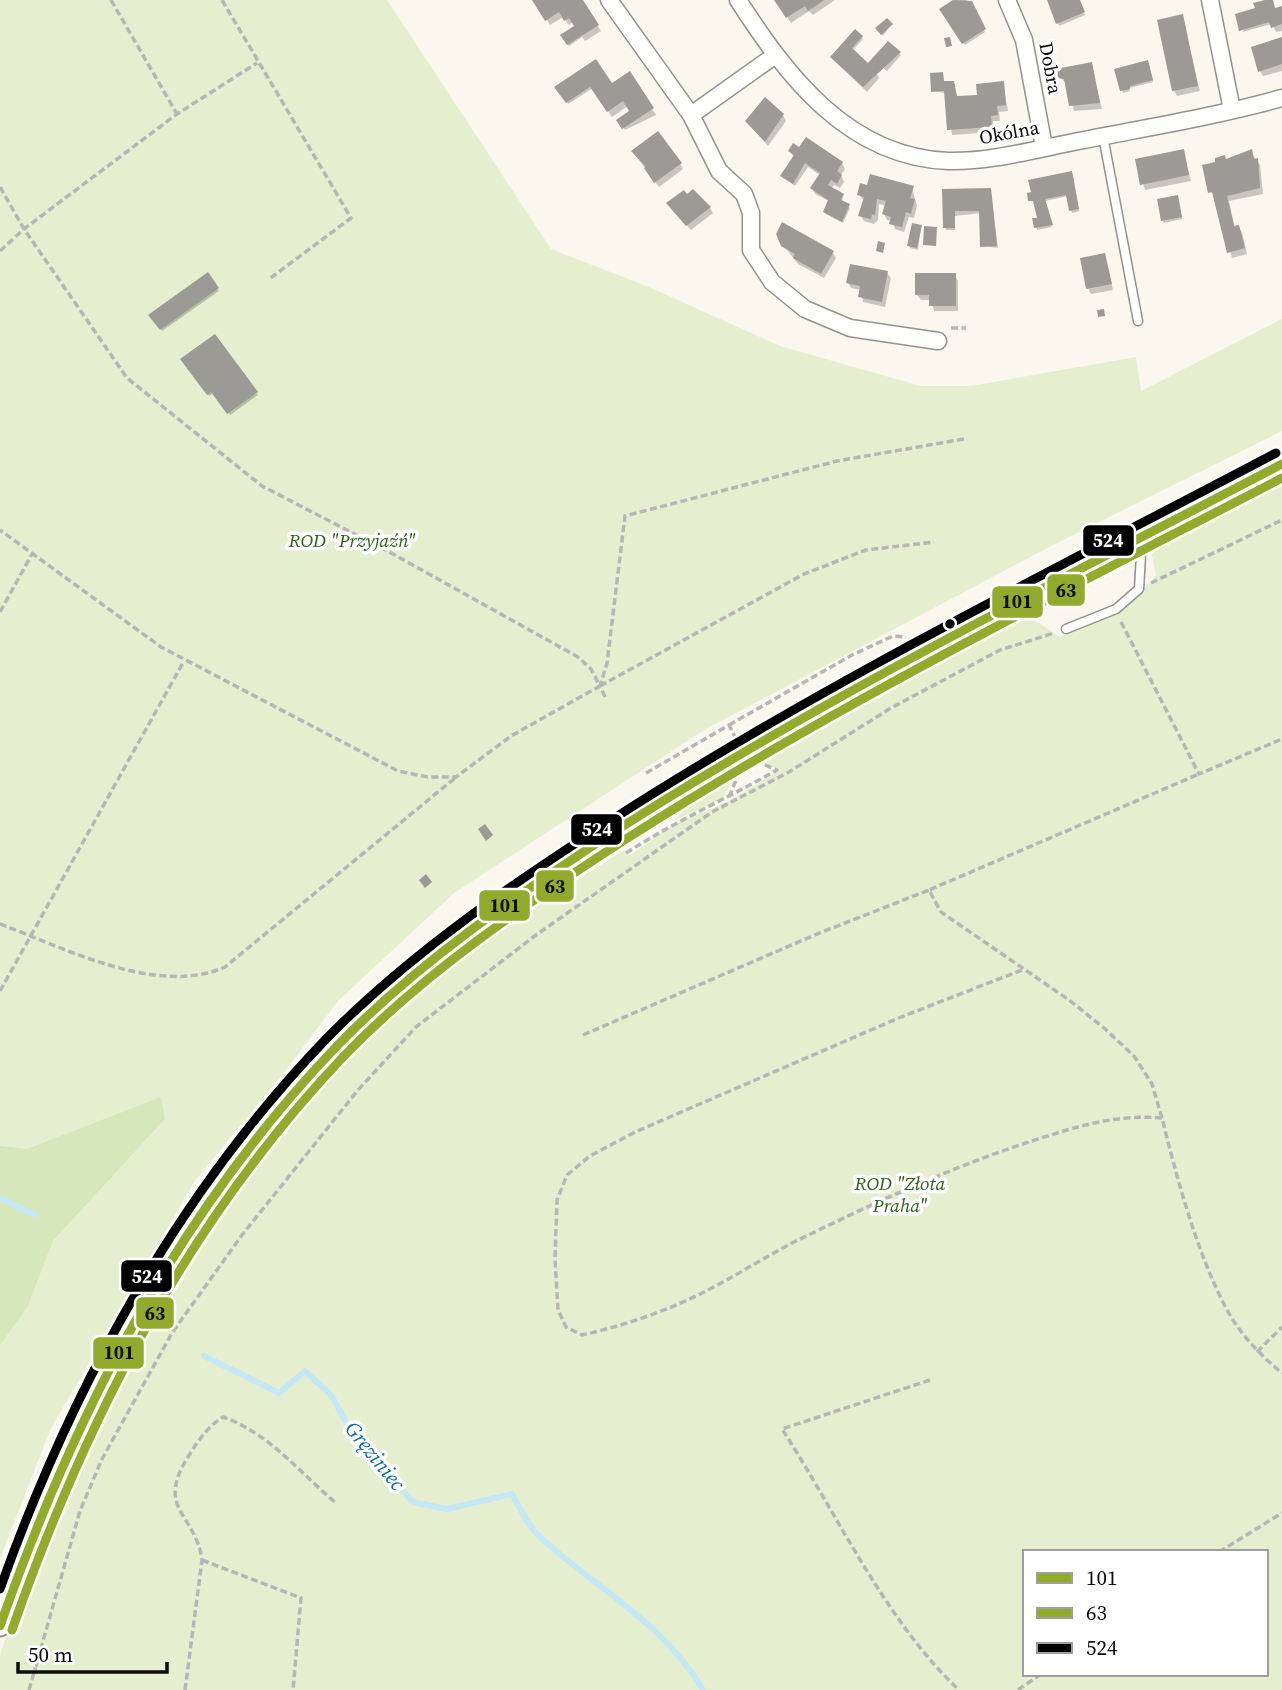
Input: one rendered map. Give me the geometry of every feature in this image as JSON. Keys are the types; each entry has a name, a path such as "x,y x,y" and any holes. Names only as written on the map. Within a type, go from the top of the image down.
{"street":[{"path":"609,0 691,115 719,171 744,194 751,213 751,250 762,270 778,287 812,313 850,328 942,335"},
{"name":"Okólna","path":"738,0 774,56 800,86 837,120 864,138 894,151 949,161 1103,136 1282,98"},
{"name":"Dobra","path":"1007,0 1024,40 1044,147"},
{"path":"1210,0 1232,110"},
{"path":"691,115 774,56"},
{"path":"0,1626 58,1476 144,1306 228,1174 336,1046 421,971 480,924 663,801 786,727 1282,464"}],"lane":[{"path":"1103,136 1138,321"},
{"path":"1066,629 1116,609 1139,589 1142,538"}],"path":[{"path":"111,0 177,114"},
{"path":"222,0 351,218 268,280"},
{"path":"0,251 24,229 177,114 257,63"},
{"path":"0,187 24,229 127,378 262,486 393,554 578,657 592,669 604,697"},
{"path":"942,335 966,328"},
{"path":"600,687 607,663 625,516 837,461 964,439"},
{"path":"1139,589 1282,520"},
{"path":"0,530 184,661 398,771 456,778"},
{"path":"0,924 115,967 164,976 206,975 225,967 511,736 804,574 866,550 934,542"},
{"path":"0,612 32,554"},
{"path":"29,1690 85,1501 102,1459 172,1334 242,1236 359,1090 416,1027 536,935 712,812 789,772 891,708 1000,650 1066,629"},
{"path":"1126,633 1199,774"},
{"path":"646,773 852,655 893,636 902,639"},
{"path":"0,991 184,661"},
{"path":"729,724 738,742"},
{"path":"583,1035 1282,739"},
{"path":"626,853 675,821 729,797 777,770 757,762"},
{"path":"729,797 741,771"},
{"path":"929,890 941,912 1069,1000 1134,1056 1152,1084 1201,1247 1226,1308 1257,1352 1282,1373"},
{"path":"1022,970 901,1017 635,1132 590,1156 567,1175 557,1200 555,1259 558,1310 566,1327 582,1335 643,1318 697,1295 795,1242 880,1202 1000,1151 1097,1121 1140,1116 1161,1118"},
{"path":"1257,1352 1282,1326"},
{"path":"929,1380 782,1429 891,1603 927,1655 959,1690"},
{"path":"185,1690 202,1560 200,1543 178,1508 173,1491 175,1478 210,1425 223,1416 242,1423 285,1455 336,1503"},
{"path":"1222,1550 1282,1513"},
{"path":"202,1560 301,1598 293,1690"},
{"path":"1018,1690 1038,1676"}],"green space":[{"name":"ROD \"Przyjaźń\"","path":"0,0 387,0 551,249 649,287 780,346 921,386 971,386 1136,357 1141,391 1282,319 1282,431 1053,545 704,730 454,893 338,1001 289,1066 194,1182 50,1430 0,1559","holes":["165,1119 53,1241 28,1306 20,1316 84,1127"]},
{"name":"ROD \"Złota Praha\"","path":"1282,478 1282,1690 0,1690 0,1657 44,1535 111,1388 153,1311 198,1237 247,1168 301,1102 360,1040 425,981 504,919 624,850 628,856 677,823 725,803 781,770 753,758 1024,613 1060,637 1113,613 1135,597 1156,575 1150,547"},
{"path":"742,765 721,800 674,820 724,776"},
{"path":"161,1097 165,1119 53,1241 28,1306 0,1345 0,1146 27,1149"}],"building":[{"path":"532,0 583,0 599,25 567,45 560,35 574,26 569,18 564,21 559,12 545,21"},
{"path":"774,0 824,0 808,11 805,6 786,18"},
{"path":"953,0 972,1 986,29 962,44 939,9"},
{"path":"1047,0 1080,0 1085,12 1056,24"},
{"path":"1273,0 1275,8 1282,6 1282,24 1271,28 1269,22 1239,31 1235,14 1255,8 1253,3"},
{"path":"1183,14 1198,86 1172,91 1157,20"},
{"path":"887,18 893,24 881,35 875,28"},
{"path":"855,29 863,36 852,48 868,63 888,41 901,52 863,87 830,57"},
{"path":"950,37 952,46 946,47 944,38"},
{"path":"1282,37 1282,64 1258,72 1251,47"},
{"path":"596,59 612,83 630,71 654,108 622,129 616,120 629,111 623,101 607,112 590,87 566,103 554,87"},
{"path":"1148,60 1153,80 1120,91 1114,69"},
{"path":"1092,62 1100,103 1069,106 1064,79 1058,78 1057,71"},
{"path":"943,72 944,81 954,81 957,96 977,95 976,84 1004,81 1006,105 997,106 998,115 991,116 992,127 947,130 944,91 931,92 930,73"},
{"path":"765,97 784,114 765,142 745,121"},
{"path":"658,131 682,163 654,183 644,168 646,167 631,151"},
{"path":"806,137 843,162 837,171 842,175 837,184 831,180 828,185 844,194 841,200 850,204 842,222 823,212 828,200 810,188 820,173 805,163 793,184 780,176 794,155 788,151 793,143 799,147"},
{"path":"1184,149 1189,175 1140,185 1135,159"},
{"path":"1252,149 1254,159 1258,158 1260,188 1227,196 1234,226 1239,225 1245,248 1227,253 1212,192 1208,193 1202,165 1215,162 1215,158 1225,155 1226,159"},
{"path":"1072,171 1079,209 1069,211 1066,195 1045,199 1053,225 1034,228 1032,218 1037,218 1033,201 1028,201 1027,193 1031,192 1028,180"},
{"path":"870,174 914,186 910,198 915,199 911,214 906,212 902,227 889,224 891,217 882,214 886,201 877,199 875,215 872,214 871,219 858,216 864,197 857,195 860,183 867,185"},
{"path":"991,188 997,246 980,247 979,211 955,211 955,228 943,228 942,189"},
{"path":"693,189 711,207 686,226 666,203 684,190 687,194"},
{"path":"1178,195 1182,217 1161,221 1157,199"},
{"path":"782,222 834,251 821,274 793,258 795,254 781,246 776,234"},
{"path":"912,223 922,225 917,248 907,246"},
{"path":"924,226 937,227 936,246 923,245"},
{"path":"878,241 885,243 883,253 876,251"},
{"path":"1105,253 1112,284 1086,289 1080,258"},
{"path":"850,264 888,271 882,302 858,297 860,286 846,283"},
{"path":"208,272 219,288 160,330 148,315"},
{"path":"915,273 956,273 956,306 929,306 929,295 915,295"},
{"path":"1104,309 1105,316 1098,317 1097,310"},
{"path":"215,334 258,392 227,414 211,392 207,395 180,359"},
{"path":"485,824 493,835 486,841 478,829"},
{"path":"426,874 432,882 425,888 419,880"}],"waterway":[{"name":"Gręziniec","path":"0,1198 35,1215"},
{"name":"Gręziniec","path":"204,1356 279,1393 305,1371 331,1395 355,1438 413,1502 447,1509 512,1494 534,1531 648,1625 687,1666 703,1690"}],"transit line":[{"name":"524","path":"0,1589 61,1439 96,1366 177,1227 224,1160 274,1097 328,1037 395,975 466,919 540,867 696,767 777,719 942,628 1276,453"},
{"name":"101","path":"0,1626 29,1547 98,1393 137,1318 180,1247 227,1177 279,1111 336,1047 401,986 508,903 700,778 947,639 1282,464"},
{"name":"63","path":"12,1630 41,1551 108,1399 147,1325 190,1254 237,1185 288,1119 344,1056 409,995 515,913 706,789 950,651 1282,478"}]}
